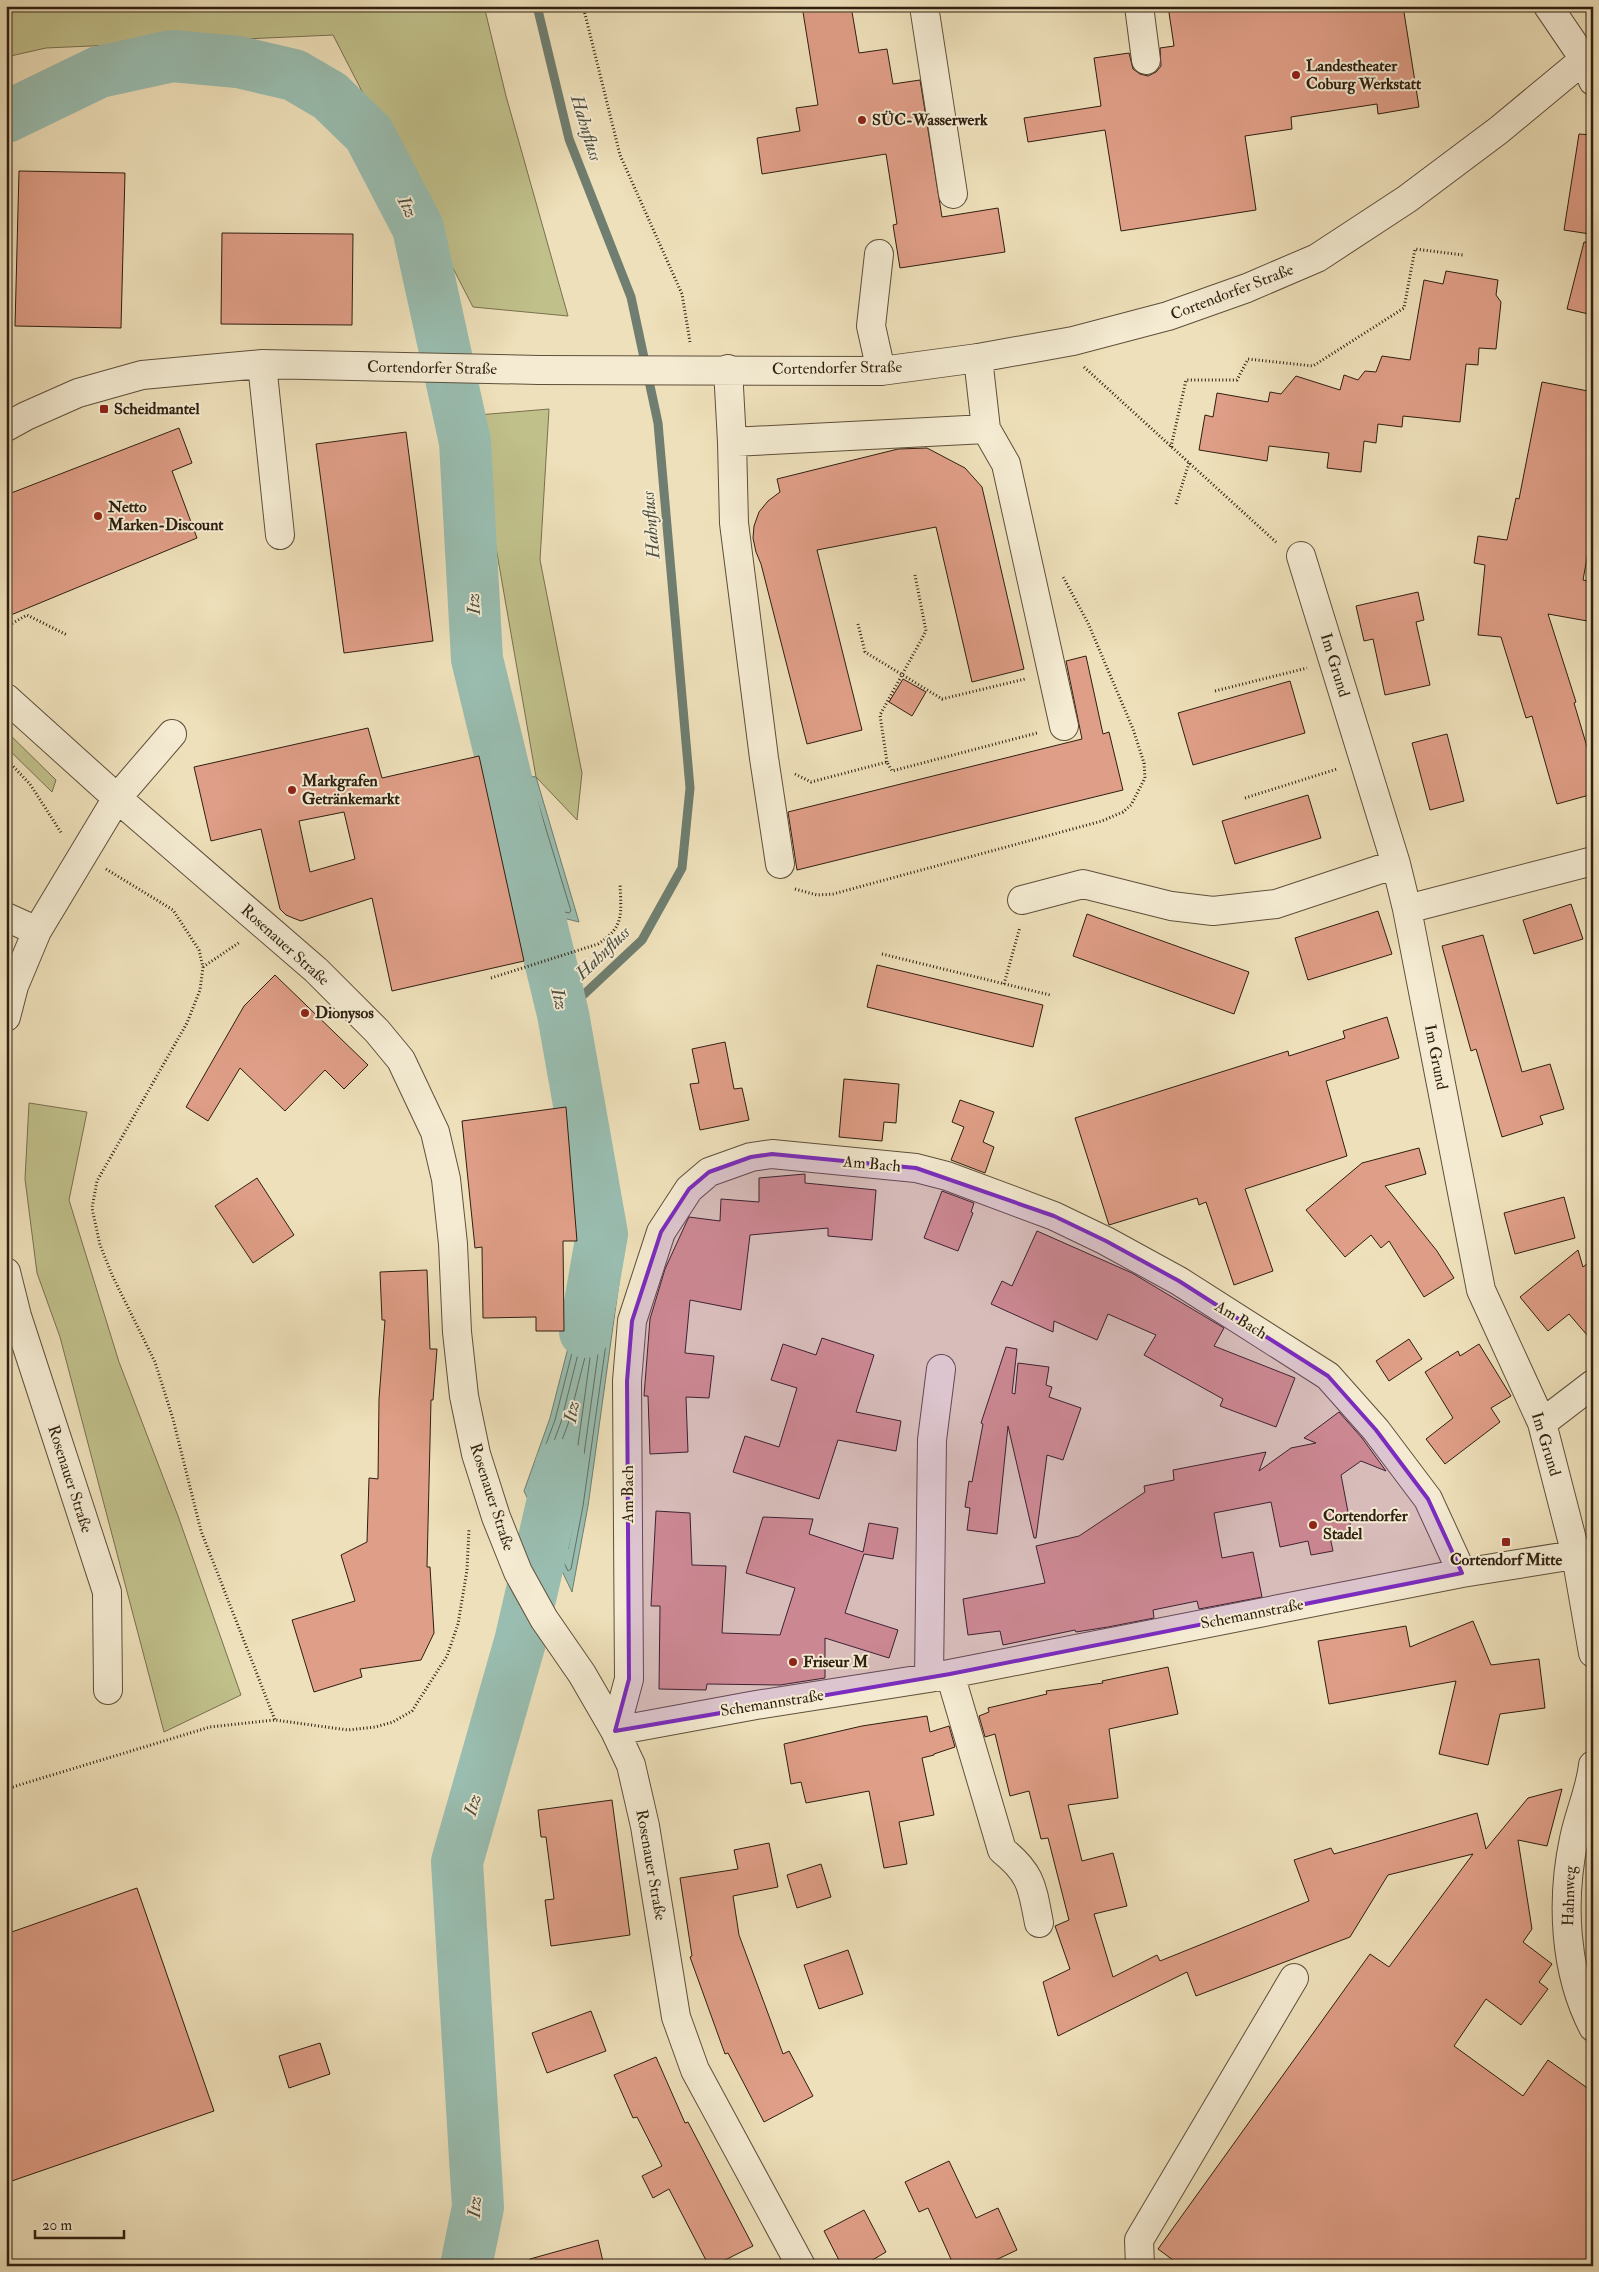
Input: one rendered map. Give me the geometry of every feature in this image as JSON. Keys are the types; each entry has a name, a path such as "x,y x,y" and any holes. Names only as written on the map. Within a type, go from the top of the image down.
{"street":[{"path":"924,6 953,194"},
{"path":"1139,6 1146,60"},
{"path":"1548,6 1590,64"},
{"name":"Cortendorfer Straße","path":"6,427 78,393 142,375 262,364 622,371 728,369 881,371 978,358 1073,341 1168,316 1247,288 1317,258 1407,199 1590,64"},
{"path":"879,254 871,326 881,371"},
{"path":"978,358 986,429 1006,464 1064,726"},
{"path":"262,364 280,535"},
{"path":"728,369 734,523 764,758 780,864"},
{"path":"732,442 986,429"},
{"name":"Im Grund","path":"1301,556 1396,864 1407,909 1481,1290 1542,1423 1584,1553"},
{"name":"Rosenauer Straße","path":"6,698 117,798 316,970 377,1031 401,1060 435,1132 446,1179 453,1244 457,1332 464,1396 476,1454 496,1517 518,1572 544,1619 582,1674 615,1731 631,1765 641,1803 676,2017 695,2070 801,2266"},
{"path":"6,1017 14,986 36,931 117,798 172,734"},
{"path":"1407,909 1593,861"},
{"path":"1025,899 1083,884 1172,906 1213,910 1276,904 1396,864"},
{"path":"6,917 36,931"},
{"name":"Am Bach","path":"615,1731 629,1679 627,1381 632,1320 661,1232 689,1190 709,1172 751,1157 772,1154 916,1168 946,1176 1054,1216 1106,1241 1179,1281 1328,1376 1376,1430 1428,1499 1462,1573"},
{"name":"Rosenauer Straße","path":"6,1272 17,1316 107,1592 108,1690"},
{"path":"941,1369 932,1440 940,1676 1002,1850 1018,1863 1031,1881 1039,1923"},
{"path":"1542,1423 1593,1384"},
{"path":"1584,1553 1593,1653"},
{"name":"Schemannstraße","path":"615,1731 756,1705 940,1676 1462,1573 1584,1553"},
{"name":"Hahnweg","path":"1593,1765 1591,1782 1574,1838 1567,1882 1568,1931 1575,1979 1593,2027"},
{"path":"1140,2266 1139,2240 1294,1978"}],"path":[{"path":"584,6 620,155 682,294 695,369"},
{"path":"1171,447 1186,380 1237,380 1248,359 1313,366 1404,308 1415,249 1463,255"},
{"path":"1073,341 1081,365 1279,544 1301,556"},
{"path":"1176,504 1188,463"},
{"path":"915,575 926,631 880,715 887,762 892,771 1064,726"},
{"path":"780,864 784,880 792,888 818,895 833,894 1102,820 1123,812 1131,805 1145,778 1144,763 1133,729 1088,623 1066,583"},
{"path":"6,627 27,615 68,635"},
{"path":"858,624 865,652 942,699 1052,672"},
{"path":"1215,691 1334,661"},
{"path":"764,758 811,782 887,762"},
{"path":"6,759 30,784 64,838 83,854 172,910 199,950 203,967 200,990 187,1023 97,1181 92,1208 100,1245 112,1275 155,1362 173,1419 201,1531 275,1720"},
{"path":"1245,798 1364,760"},
{"path":"492,978 598,944 610,937 618,926 621,914 620,884"},
{"path":"1004,984 1025,899"},
{"path":"203,967 265,926"},
{"path":"882,954 1050,996"},
{"path":"6,1789 210,1727 275,1720 348,1730 375,1727 393,1722 412,1711 448,1656 458,1624 467,1570 469,1527"}],"highlighted area":[{"path":"772,1154 916,1168 1054,1216 1106,1241 1179,1281 1328,1376 1376,1430 1428,1499 1462,1573 950,1674 615,1731 629,1679 627,1381 632,1321 661,1232 689,1189 709,1172 751,1157"}],"green space":[{"path":"6,6 484,6 506,96 568,316 473,307 333,35 46,48 6,57"},
{"path":"549,409 540,560 582,773 577,820 536,777 487,496 478,415"},
{"path":"6,731 56,780 52,792 6,747"},
{"path":"29,1103 87,1112 69,1200 119,1362 178,1516 241,1695 164,1732 60,1337 37,1273 25,1179"}],"water":[{"path":"488,770 536,777 579,922 531,910"},
{"path":"585,1250 619,1283 588,1506 572,1592 524,1491 550,1418 588,1270"}],"building":[{"name":"SÜC-Wasserwerk","path":"802,6 851,6 859,53 887,49 893,84 920,80 942,217 998,208 1005,252 900,268 893,225 897,224 886,154 762,174 757,138 800,131 796,108 818,105"},
{"path":"1168,6 1403,6 1419,107 1378,114 1377,104 1291,117 1292,129 1245,136 1256,210 1121,231 1105,130 1028,142 1024,118 1101,106 1094,58 1129,53 1133,69 1140,74 1148,76 1156,72 1161,66 1160,48 1174,46"},
{"path":"1579,134 1593,135 1593,216 1590,234 1564,230"},
{"path":"19,171 125,173 121,328 15,326"},
{"path":"222,233 353,234 352,325 221,324"},
{"path":"1584,242 1593,243 1593,315 1567,309"},
{"path":"1446,271 1498,280 1496,295 1501,302 1496,349 1479,348 1478,365 1466,364 1460,422 1403,416 1402,427 1378,424 1376,443 1364,441 1361,472 1327,468 1329,453 1269,446 1267,461 1199,450 1205,415 1213,417 1217,393 1268,402 1270,392 1281,394 1296,376 1340,390 1344,375 1358,380 1365,371 1376,372 1382,356 1410,360 1424,280 1443,284"},
{"path":"1542,382 1593,392 1593,525 1583,580 1593,582 1593,622 1548,614 1576,702 1574,703 1593,767 1593,794 1557,804 1532,716 1526,718 1501,637 1478,635 1485,565 1474,563 1478,536 1507,540 1516,498 1519,499"},
{"name":"Netto Marken-Discount","path":"179,428 192,463 172,471 197,538 6,617 6,495"},
{"path":"406,432 433,641 344,653 316,444"},
{"path":"927,448 965,468 982,487 1024,669 972,682 936,527 817,550 862,730 807,744 753,538 754,526 759,512 768,501 780,492 777,479 898,449"},
{"path":"1418,592 1424,620 1416,622 1430,685 1385,695 1373,639 1364,641 1356,606"},
{"path":"1086,656 1103,734 1109,732 1123,790 797,870 788,812 1082,739 1066,661"},
{"path":"903,679 926,692 912,716 889,702"},
{"path":"1290,681 1305,733 1193,765 1178,713"},
{"path":"368,728 382,778 479,756 524,961 392,991 372,898 301,921 286,915 280,909 261,829 211,841 194,767","holes":["344,812 355,859 310,872 299,821"]},
{"path":"1447,734 1464,801 1430,810 1412,743"},
{"path":"1308,795 1321,838 1235,864 1222,821"},
{"path":"1571,904 1583,939 1534,954 1523,920"},
{"path":"1378,911 1392,954 1308,980 1295,938"},
{"path":"1087,914 1249,972 1234,1014 1073,956"},
{"path":"1483,935 1522,1072 1550,1064 1564,1109 1540,1116 1543,1124 1502,1137 1476,1049 1471,1051 1442,946"},
{"path":"877,965 1043,1005 1033,1047 867,1007"},
{"path":"275,975 368,1065 344,1089 325,1070 285,1111 240,1068 208,1121 186,1107 244,1006"},
{"path":"1387,1017 1399,1058 1326,1081 1347,1156 1245,1189 1273,1271 1234,1285 1206,1202 1199,1205 1197,1198 1109,1225 1075,1118 1288,1051 1289,1056 1345,1038 1343,1031"},
{"path":"725,1042 734,1089 742,1088 749,1120 700,1130 690,1084 699,1083 692,1049"},
{"path":"844,1079 899,1084 896,1123 884,1122 882,1141 839,1137"},
{"path":"960,1100 994,1112 983,1142 994,1147 985,1173 951,1160 964,1127 952,1122"},
{"path":"566,1107 577,1241 563,1241 564,1331 536,1331 536,1317 483,1318 482,1247 475,1248 462,1121"},
{"path":"1419,1148 1426,1174 1385,1186 1437,1251 1454,1278 1424,1297 1389,1241 1381,1248 1371,1235 1345,1257 1306,1210 1362,1163"},
{"path":"805,1174 805,1183 876,1190 872,1240 828,1236 828,1228 750,1235 741,1310 690,1300 685,1353 714,1356 709,1398 686,1397 688,1452 650,1454 648,1396 644,1396 650,1319 665,1269 689,1217 720,1221 721,1199 759,1202 759,1178"},
{"path":"257,1178 294,1235 253,1263 215,1206"},
{"path":"942,1191 974,1203 971,1212 973,1213 958,1251 924,1238"},
{"path":"1564,1197 1575,1238 1515,1254 1504,1213"},
{"path":"1037,1231 1132,1273 1224,1328 1214,1346 1295,1378 1276,1427 1220,1406 1223,1399 1144,1355 1156,1335 1108,1314 1097,1340 1054,1321 1053,1332 991,1304 1002,1281 1012,1286"},
{"path":"1578,1250 1583,1267 1593,1259 1593,1342 1569,1314 1548,1331 1520,1297"},
{"path":"427,1270 430,1349 437,1349 433,1400 431,1400 427,1567 430,1567 434,1633 421,1660 360,1669 362,1677 314,1692 292,1620 355,1601 341,1555 367,1542 369,1478 378,1479 379,1399 385,1320 382,1320 380,1272"},
{"path":"822,1338 874,1355 856,1412 901,1421 896,1451 838,1440 819,1499 733,1472 745,1436 779,1447 797,1388 771,1380 783,1344 816,1355"},
{"path":"1409,1339 1422,1359 1389,1381 1376,1361"},
{"path":"1479,1344 1511,1396 1491,1408 1500,1422 1445,1464 1426,1439 1453,1418 1425,1372 1458,1351 1460,1356"},
{"path":"1006,1347 1017,1349 1012,1393 1015,1394 1018,1363 1049,1367 1046,1385 1052,1387 1049,1397 1081,1408 1063,1460 1047,1455 1036,1538 1034,1538 1008,1426 997,1534 967,1530 970,1508 965,1507 969,1481 972,1482 983,1424 981,1423"},
{"path":"1339,1412 1362,1438 1386,1471 1361,1461 1341,1475 1352,1533 1330,1537 1333,1551 1311,1555 1308,1541 1280,1547 1271,1502 1214,1513 1222,1558 1253,1552 1262,1597 1199,1609 1197,1601 1153,1610 1154,1618 1076,1632 1075,1630 1003,1645 1000,1631 968,1635 963,1599 1045,1583 1036,1546 1079,1536 1145,1492 1144,1486 1174,1480 1173,1470 1266,1452 1259,1471 1291,1448 1316,1443 1304,1438"},
{"path":"656,1511 690,1513 692,1565 726,1566 722,1633 780,1635 795,1588 746,1573 763,1517 813,1519 809,1534 863,1552 869,1523 898,1528 893,1559 864,1554 845,1613 898,1630 889,1658 825,1638 825,1678 780,1685 707,1684 706,1690 659,1689 660,1606 651,1606"},
{"path":"1473,1621 1491,1665 1539,1659 1545,1708 1500,1714 1488,1765 1439,1754 1456,1681 1329,1704 1318,1641 1406,1626 1410,1647"},
{"path":"1168,1667 1178,1714 1109,1729 1118,1798 1068,1805 1082,1861 1113,1853 1127,1906 1094,1914 1113,1977 1157,1955 1160,1961 1309,1901 1294,1860 1331,1848 1334,1854 1477,1813 1486,1849 1528,1798 1562,1789 1547,1846 1518,1840 1532,1929 1523,1942 1552,1964 1539,1982 1548,1989 1521,2025 1486,1999 1454,2046 1523,2096 1548,2060 1593,2092 1593,2266 1181,2266 1158,2249 1370,1954 1389,1967 1473,1854 1388,1875 1350,1937 1196,1996 1187,1972 1058,2036 1043,1982 1070,1969 1055,1926 1069,1920 1048,1838 1041,1839 1029,1791 1010,1796 995,1734 985,1737 979,1716 989,1712 988,1708 1047,1694 1046,1691 1103,1683 1102,1681"},
{"path":"927,1716 930,1732 949,1726 955,1747 922,1758 934,1815 899,1822 907,1864 884,1868 869,1791 806,1803 801,1782 791,1784 784,1744 862,1726"},
{"path":"612,1800 630,1935 551,1946 545,1900 554,1899 546,1837 541,1837 538,1810"},
{"path":"769,1843 778,1887 733,1896 739,1935 783,2054 789,2051 813,2096 764,2122 728,2053 725,2054 690,1957 692,1956 680,1878 738,1869 734,1850"},
{"path":"821,1864 831,1897 797,1908 787,1875"},
{"path":"137,1888 214,2111 6,2183 6,1934"},
{"path":"848,1950 863,1994 819,2009 804,1965"},
{"path":"591,2011 606,2051 547,2073 532,2033"},
{"path":"320,2043 330,2074 289,2088 279,2056"},
{"path":"656,2057 685,2123 688,2122 753,2246 713,2266 709,2266 669,2189 653,2198 642,2176 662,2166 637,2117 633,2118 614,2075"},
{"path":"949,2161 976,2218 998,2208 1017,2250 983,2266 954,2266 928,2208 919,2212 905,2182"},
{"path":"864,2210 886,2252 862,2266 842,2266 824,2231"},
{"path":"598,2240 604,2266 531,2266 530,2259"}],"waterway":[{"name":"Hahnfluss","path":"537,6 569,139 631,297 658,423 690,788 682,868 642,940 563,1014"},
{"name":"Itz","path":"6,117 99,72 172,56 238,62 294,75 330,96 369,134 418,228 465,442 477,659 563,1014 602,1234 585,1332"},
{"name":"Itz","path":"466,2266 478,2207 457,1862 520,1642 561,1465"}],"place":[{"name":"Landestheater Coburg Werkstatt","path":"1296,75"},
{"name":"SÜC-Wasserwerk","path":"862,120"},
{"name":"Scheidmantel","path":"104,409"},
{"name":"Netto Marken-Discount","path":"98,516"},
{"name":"Markgrafen Getränkemarkt","path":"292,790"},
{"name":"Dionysos","path":"305,1013"},
{"name":"Cortendorfer Stadel","path":"1313,1525"},
{"name":"Cortendorf Mitte","path":"1506,1542"},
{"name":"Friseur M","path":"793,1662"}]}
